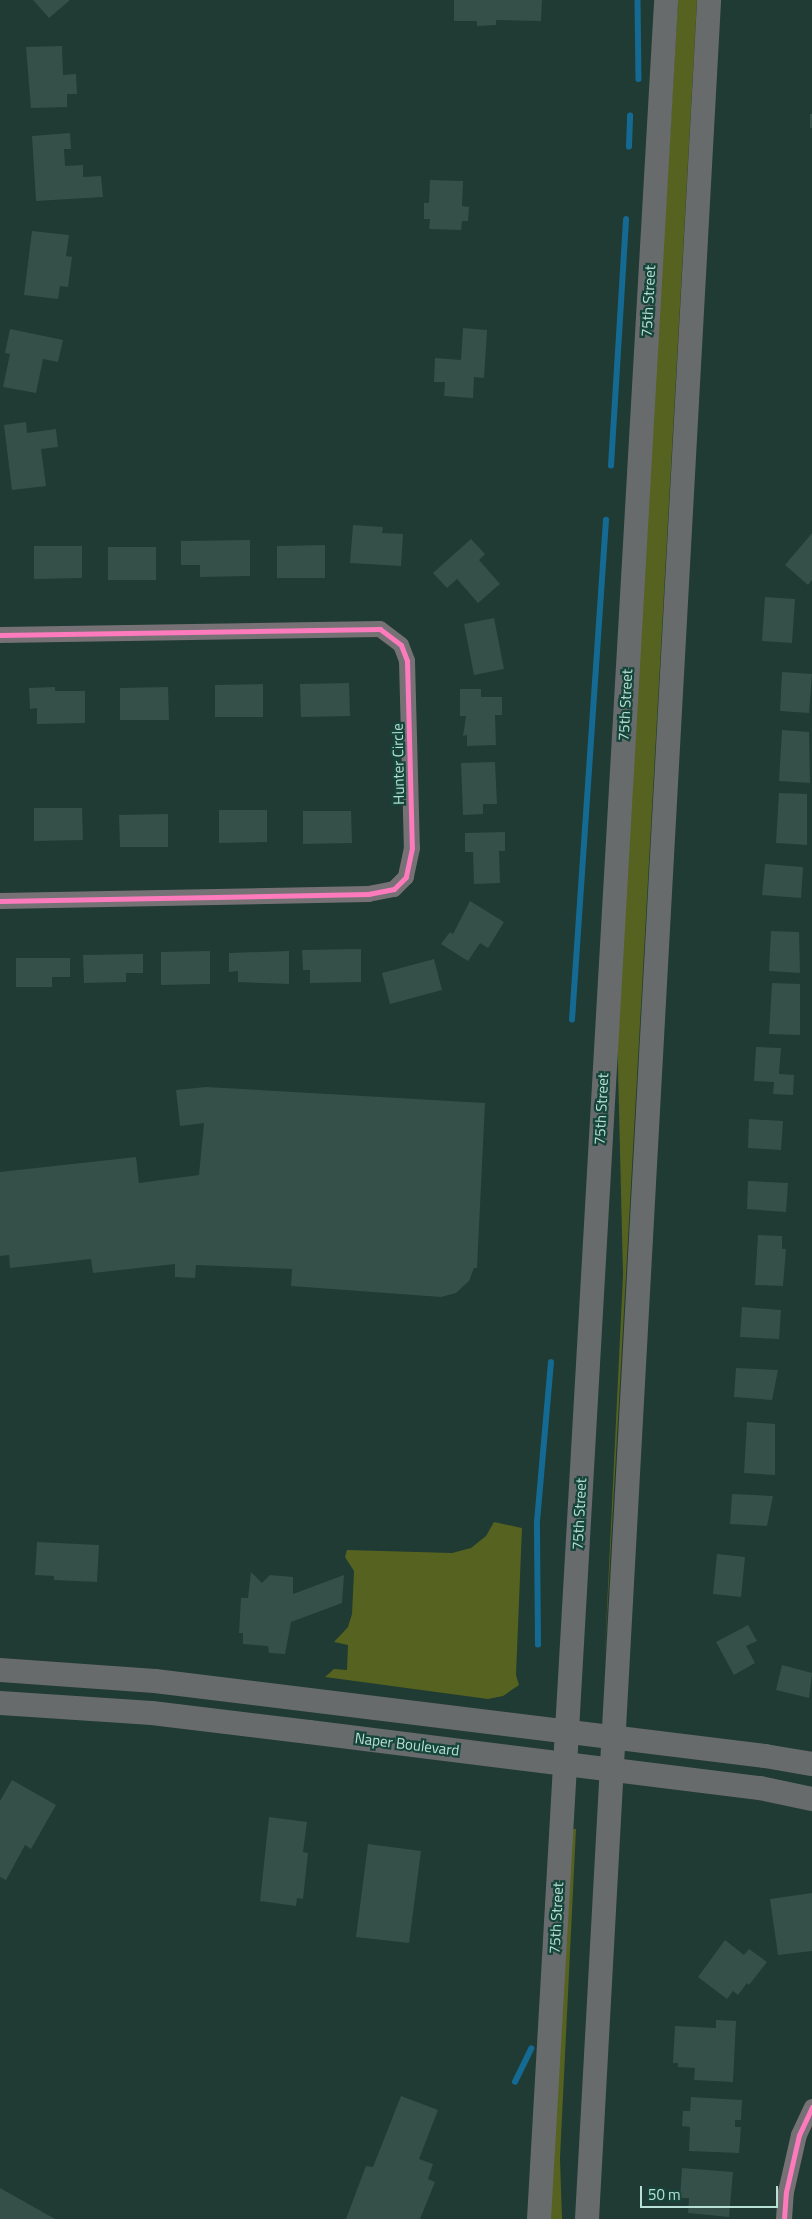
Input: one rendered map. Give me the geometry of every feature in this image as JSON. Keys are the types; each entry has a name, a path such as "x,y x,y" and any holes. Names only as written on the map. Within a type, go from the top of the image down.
{"main road":[{"name":"75th Street","path":"540,2219 666,0"},
{"path":"588,2219 709,0"},
{"path":"0,1670 128,1678 567,1730 812,1764"},
{"name":"Naper Boulevard","path":"0,1702 152,1714 760,1788 812,1799"}],"street":[{"name":"Hunter Circle","path":"0,635 380,629 401,645 407,661 412,848 406,877 394,889 369,894 0,901"},
{"path":"784,2219 786,2192 799,2135 812,2107"}],"green space":[{"path":"678,0 697,0 604,1670 623,1275 617,1028"},
{"path":"494,1522 522,1528 516,1675 519,1685 503,1696 488,1699 325,1677 334,1669 347,1670 348,1645 334,1642 348,1627 352,1614 354,1571 345,1557 347,1550 452,1553 471,1548 486,1536"},
{"path":"571,1829 576,1829 560,2158 562,2219 550,2219"}],"building":[{"path":"33,0 70,0 49,18"},
{"path":"454,0 542,0 541,21 496,20 496,25 477,26 477,21 454,21"},
{"path":"62,46 63,75 76,74 77,94 67,94 67,107 31,108 26,47"},
{"path":"810,114 812,114 812,128 810,128"},
{"path":"70,133 71,149 64,149 65,166 83,165 83,177 101,176 103,197 36,201 32,136"},
{"path":"430,180 463,181 462,206 469,207 468,221 462,221 461,230 429,229 430,219 424,219 424,203 429,203"},
{"path":"32,231 69,235 66,256 72,257 68,287 60,286 58,299 24,295"},
{"path":"463,328 487,330 484,378 474,377 473,398 444,396 445,382 434,382 435,358 461,360"},
{"path":"10,329 63,340 58,362 43,359 36,393 3,387 10,354 5,353"},
{"path":"26,422 27,433 56,429 58,447 41,449 46,486 12,490 4,425"},
{"path":"353,525 383,527 382,533 403,534 401,566 350,563"},
{"path":"812,533 812,580 808,585 785,565"},
{"path":"471,539 485,554 479,560 500,584 478,603 457,579 447,588 433,573"},
{"path":"250,540 250,576 200,577 200,565 181,565 181,541"},
{"path":"325,545 325,578 277,578 277,546"},
{"path":"34,546 82,546 82,578 34,579"},
{"path":"108,547 156,547 156,580 108,580"},
{"path":"765,597 795,599 792,643 762,641"},
{"path":"494,618 504,669 474,675 464,624"},
{"path":"782,672 812,674 809,713 780,711"},
{"path":"349,683 350,716 301,717 300,684"},
{"path":"263,684 263,717 215,717 215,685"},
{"path":"55,687 55,691 85,691 85,723 37,724 37,708 30,709 29,688"},
{"path":"168,687 169,720 120,720 120,688"},
{"path":"460,689 481,689 481,697 502,697 502,715 495,715 496,745 467,746 467,735 463,736 466,716 460,716"},
{"path":"782,730 809,732 810,783 779,781"},
{"path":"495,762 497,804 483,804 483,814 463,815 461,763"},
{"path":"779,793 807,794 807,845 776,843"},
{"path":"34,808 82,808 83,840 34,841"},
{"path":"219,810 267,810 267,842 219,843"},
{"path":"303,811 351,811 352,843 303,844"},
{"path":"168,814 168,847 120,847 119,815"},
{"path":"505,832 505,851 499,851 500,883 474,884 473,852 465,852 465,833"},
{"path":"765,864 803,867 801,898 762,895"},
{"path":"470,901 504,922 488,948 480,943 468,961 441,944 450,932 453,934"},
{"path":"771,931 799,932 800,973 769,971"},
{"path":"361,949 361,982 310,983 310,970 303,970 302,950"},
{"path":"210,951 210,984 161,985 161,952"},
{"path":"289,951 289,984 238,982 238,971 229,972 229,953"},
{"path":"143,954 143,973 126,973 126,982 84,983 83,955"},
{"path":"16,958 70,958 70,977 52,977 52,987 16,987"},
{"path":"434,959 442,990 390,1004 382,973"},
{"path":"772,983 800,984 800,1035 769,1034"},
{"path":"756,1047 781,1048 779,1074 794,1075 793,1095 773,1094 774,1082 754,1081"},
{"path":"206,1087 485,1103 477,1268 474,1268 469,1281 456,1293 441,1297 291,1286 292,1269 196,1265 195,1278 175,1277 175,1264 93,1273 91,1259 10,1268 9,1255 0,1256 0,1172 136,1157 139,1183 199,1175 204,1123 180,1126 176,1090"},
{"path":"749,1119 783,1121 781,1150 748,1148"},
{"path":"748,1181 788,1183 786,1212 747,1209"},
{"path":"758,1235 782,1236 782,1249 786,1249 783,1286 755,1285"},
{"path":"742,1307 781,1310 779,1339 740,1337"},
{"path":"736,1368 778,1370 772,1400 734,1397"},
{"path":"747,1422 775,1424 775,1475 744,1473"},
{"path":"732,1494 773,1496 767,1526 730,1524"},
{"path":"37,1542 99,1545 97,1582 54,1580 54,1576 35,1575"},
{"path":"717,1554 745,1557 741,1597 713,1594"},
{"path":"251,1572 262,1583 270,1575 293,1577 293,1594 344,1575 342,1603 291,1622 285,1654 269,1653 268,1646 243,1644 243,1633 239,1633 241,1598 248,1598"},
{"path":"748,1625 757,1641 746,1646 755,1663 734,1675 716,1642"},
{"path":"782,1665 812,1673 809,1698 776,1690"},
{"path":"12,1780 56,1805 31,1849 25,1845 6,1880 0,1877 0,1801"},
{"path":"269,1817 307,1822 303,1852 308,1853 303,1899 297,1898 296,1906 260,1901"},
{"path":"368,1844 421,1851 409,1943 356,1937"},
{"path":"812,1893 812,1951 778,1955 770,1899"},
{"path":"725,1940 744,1955 749,1949 767,1962 749,1985 747,1983 738,1995 733,1991 727,1999 698,1977"},
{"path":"716,2020 736,2021 733,2082 694,2080 695,2068 678,2067 678,2063 673,2063 675,2026 716,2028"},
{"path":"401,2096 438,2110 419,2159 433,2164 428,2179 435,2182 420,2219 346,2219 366,2166 373,2167"},
{"path":"691,2097 742,2100 741,2120 735,2120 735,2127 741,2127 739,2153 689,2151 690,2127 682,2126 683,2111 690,2111"},
{"path":"682,2168 733,2172 729,2217 688,2213 689,2198 680,2198"},
{"path":"0,2188 55,2219 0,2219"}],"waterway":[{"path":"638,0 639,79"},
{"path":"629,147 630,116"},
{"path":"611,466 626,219"},
{"path":"572,1020 606,520"},
{"path":"538,1645 537,1522 551,1363"},
{"path":"515,2082 531,2049"}],"cycle path":[{"path":"0,635 380,629 401,645 407,661 412,848 406,877 394,889 369,894 0,901"},
{"path":"784,2219 786,2192 799,2135 812,2107"}]}
